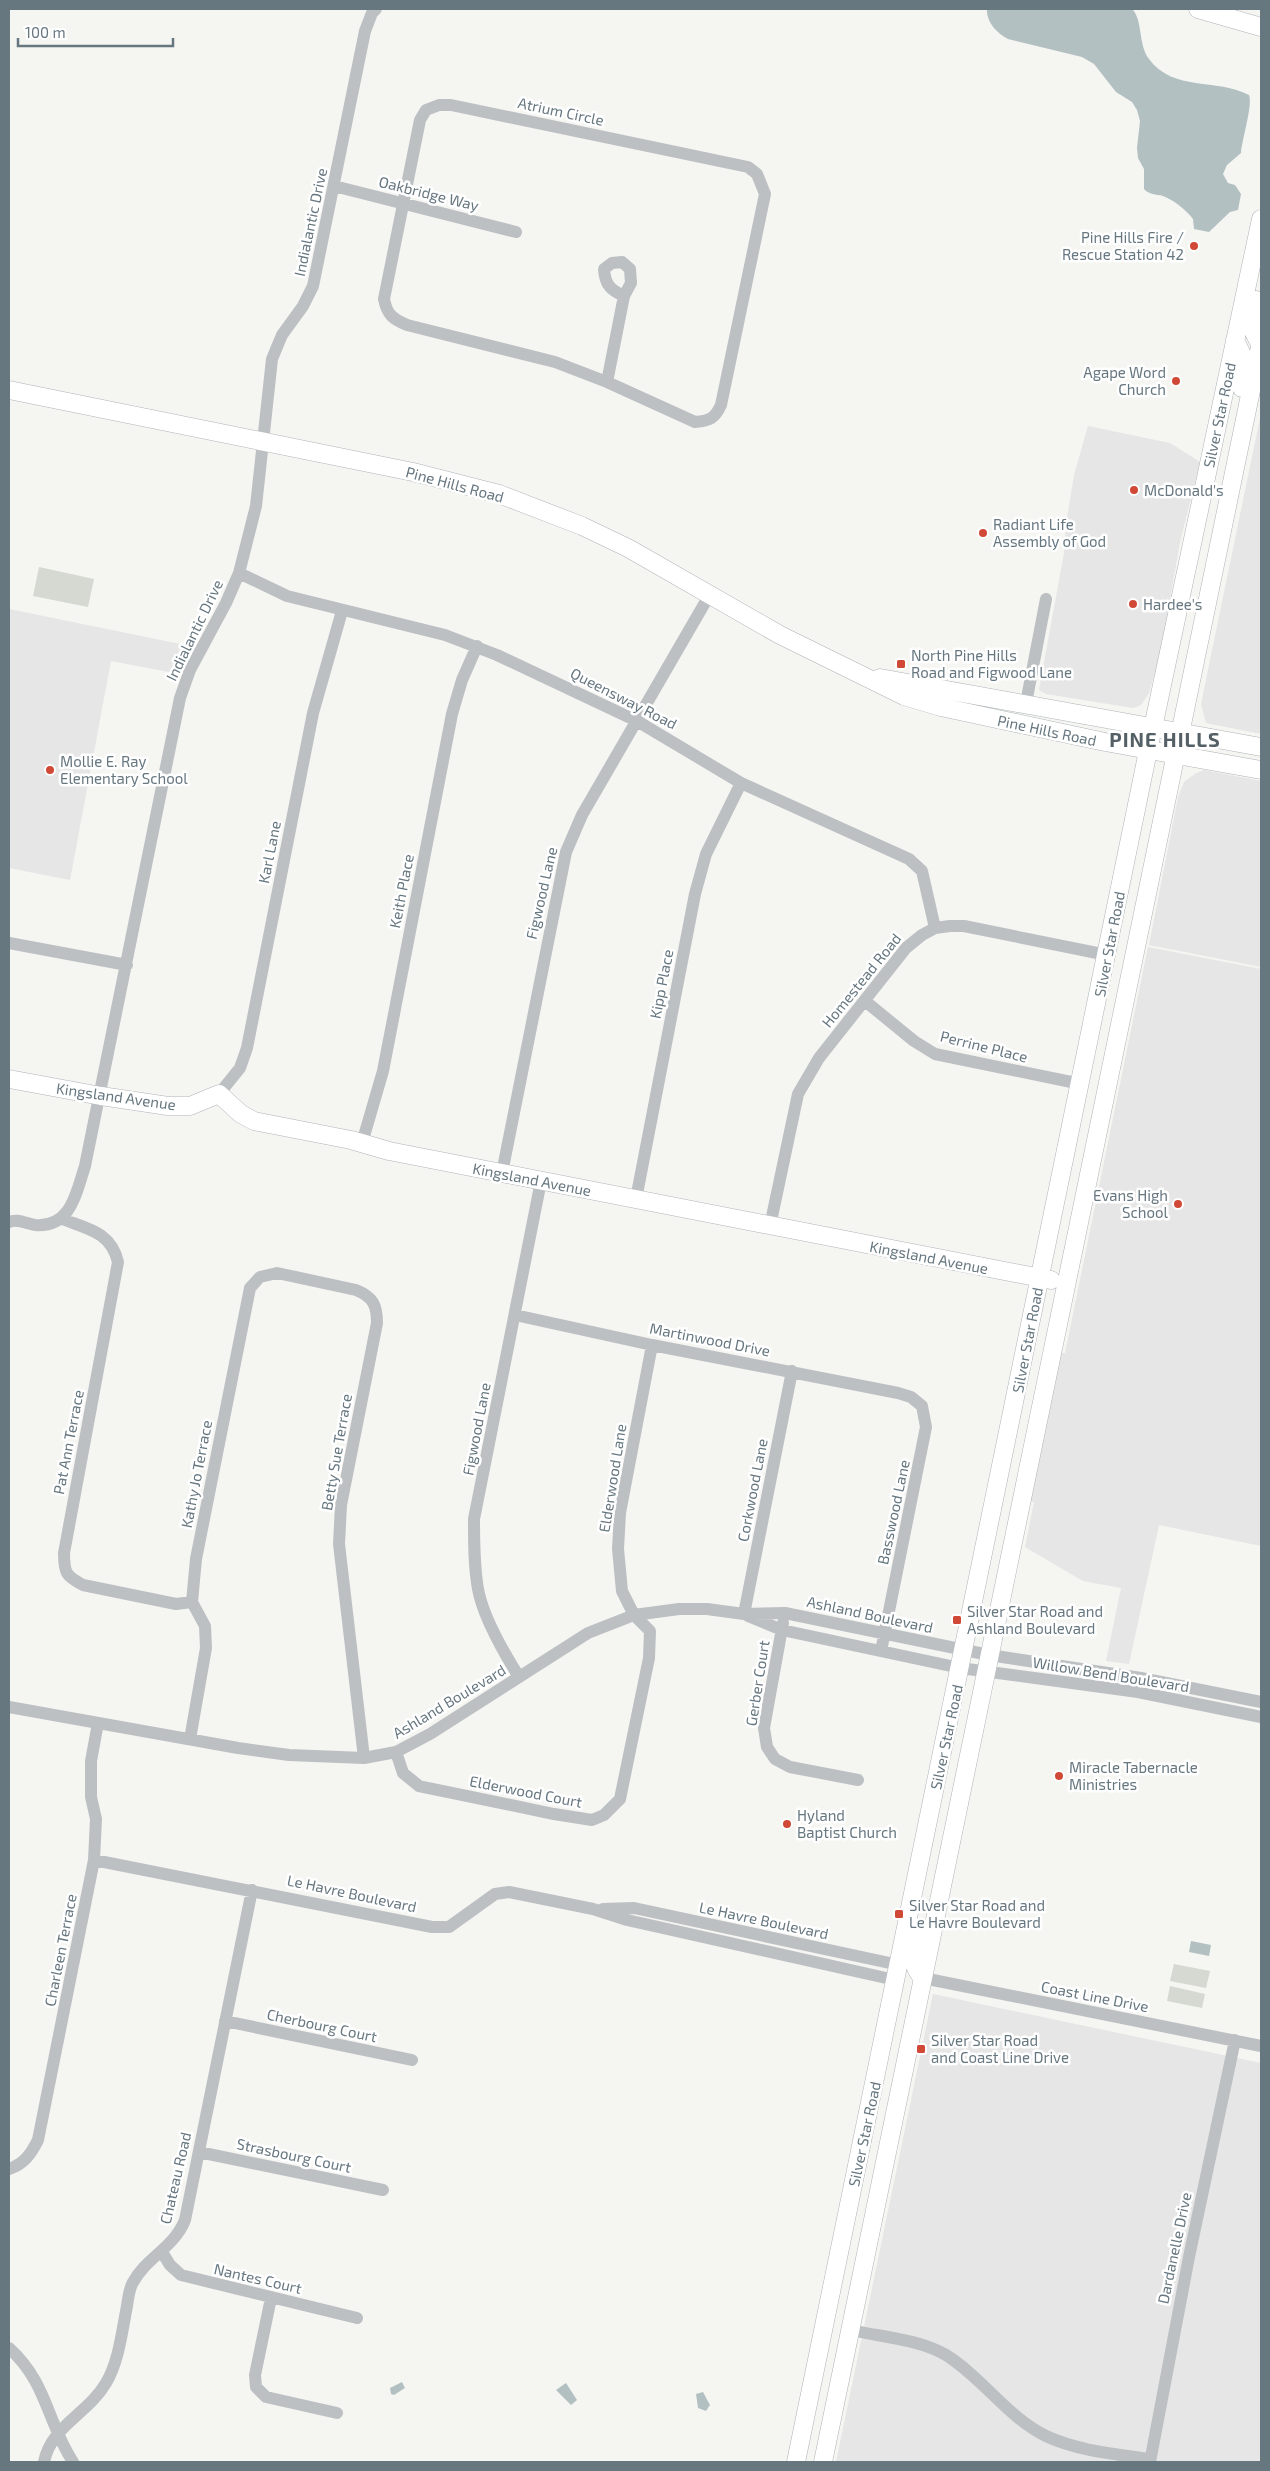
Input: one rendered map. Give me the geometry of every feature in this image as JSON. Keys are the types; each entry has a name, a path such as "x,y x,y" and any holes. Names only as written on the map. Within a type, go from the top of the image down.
{"main road":[{"path":"1198,9 1261,27"},
{"name":"Silver Star Road","path":"796,2462 1148,751 1261,219"},
{"path":"1261,272 1251,323 1253,335 1261,343"},
{"path":"1223,531 1224,469 1244,374 1244,359 1235,340"},
{"name":"Silver Star Road","path":"823,2462 1261,343"},
{"name":"Pine Hills Road","path":"9,390 413,472 499,494 582,526 664,567 799,645 868,676 904,696 941,707 1148,751 1261,770"},
{"name":"Pine Hills Road","path":"868,676 1026,703 1261,747"},
{"path":"1125,999 1115,984 1114,973 1122,932 1132,829"},
{"name":"Kingsland Avenue","path":"9,1078 101,1096 179,1106 196,1104 219,1094 233,1108 254,1121 362,1143 389,1152 1066,1283"},
{"path":"923,1978 916,1970 913,1962 914,1948 944,1802 938,1776"},
{"path":"894,2120 894,2069 909,1987 897,1972"},
{"path":"851,2330 842,2323 839,2314 858,2222 868,2110"},
{"path":"815,2462 818,2435 835,2345 824,2328"}],"street":[{"name":"Indialantic Drive","path":"62,1219 72,1204 85,1166 101,1096 180,698 190,670 226,603 239,573 254,523 272,359 282,335 303,306 313,286 365,31 372,13 376,9"},
{"name":"Atrium Circle","path":"439,105 451,105 748,167 757,174 765,194 721,405 716,416 707,421 689,420 607,382 555,362 407,325 393,320 386,310 384,299 420,120 426,110 439,105"},
{"name":"Oakbridge Way","path":"334,186 516,232"},
{"path":"607,382 624,296"},
{"name":"Queensway Road","path":"239,573 287,596 445,635 477,646 638,721 741,783 914,862 924,877 936,928"},
{"name":"Figwood Lane","path":"502,1173 566,852 582,815 710,594"},
{"path":"1026,703 1046,599"},
{"name":"Karl Lane","path":"219,1094 240,1068 248,1048 313,713 342,611"},
{"name":"Keith Place","path":"362,1143 383,1072 452,714 462,680 477,646"},
{"name":"Kipp Place","path":"636,1199 695,894 706,854 741,783"},
{"name":"Homestead Road","path":"770,1226 792,1112 798,1094 818,1058 906,948 922,935 936,928 964,926 1107,955"},
{"path":"9,943 127,965"},
{"name":"Perrine Place","path":"865,1001 914,1041 935,1054 1081,1084"},
{"name":"Figwood Lane","path":"519,1678 499,1644 478,1592 474,1555 474,1519 541,1181"},
{"path":"9,1222 14,1220 35,1225 62,1219"},
{"name":"Pat Ann Terrace","path":"62,1219 99,1233 115,1250 118,1262 64,1554 64,1570 72,1579 83,1586 176,1604 192,1602"},
{"name":"Kathy Jo Terrace","path":"192,1602 196,1559 250,1288 260,1276 276,1273 319,1281"},
{"name":"Betty Sue Terrace","path":"319,1281 356,1290 368,1295 377,1307 377,1323 341,1505 339,1544 341,1578 364,1758"},
{"name":"Martinwood Drive","path":"515,1315 652,1345 898,1393"},
{"name":"Elderwood Lane","path":"634,1615 622,1591 618,1549 620,1513 652,1345"},
{"name":"Corkwood Lane","path":"744,1614 792,1371"},
{"name":"Basswood Lane","path":"881,1651 926,1427 922,1406 911,1398 898,1393"},
{"path":"190,1739 206,1648 205,1626 192,1602"},
{"name":"Ashland Boulevard","path":"9,1707 289,1755 364,1758 396,1752 462,1714 588,1633 634,1615 680,1609 707,1609 744,1614 785,1613 989,1655"},
{"name":"Gerber Court","path":"785,1613 764,1728 767,1747 775,1759 790,1767 858,1780"},
{"name":"Ashland Boulevard","path":"744,1614 782,1630 986,1672"},
{"name":"Elderwood Court","path":"396,1752 403,1773 419,1786 592,1820 604,1815 620,1799 649,1658 650,1631 634,1615"},
{"name":"Willow Bend Boulevard","path":"989,1655 1141,1678 1261,1702"},
{"name":"Willow Bend Boulevard","path":"986,1672 1138,1692 1261,1717"},
{"name":"Charleen Terrace","path":"9,2169 18,2166 31,2155 38,2140 94,1860 96,1819 91,1797 91,1761 98,1723"},
{"name":"Le Havre Boulevard","path":"94,1860 449,1928 495,1894 510,1892 593,1909 634,1908 897,1972"},
{"name":"Chateau Road","path":"44,2462 46,2451 57,2432 94,2402 107,2382 116,2357 131,2286 142,2268 162,2252 179,2234 185,2220 252,1890"},
{"name":"Coast Line Drive","path":"923,1978 1261,2046"},
{"name":"Cherbourg Court","path":"226,2021 412,2060"},
{"name":"Dardanelle Drive","path":"1150,2461 1161,2396 1234,2040"},
{"name":"Strasbourg Court","path":"199,2152 383,2190"},
{"name":"Nantes Court","path":"162,2252 170,2265 181,2276 357,2318"},
{"path":"271,2298 255,2375 256,2387 266,2397 337,2413"},
{"path":"851,2330 926,2346 945,2354 960,2365 1016,2418 1047,2436 1083,2448 1150,2461"},
{"path":"9,2348 30,2370 42,2391 57,2432 73,2462"}],"shaded area":[{"path":"987,9 1132,9 1138,19 1143,47 1149,59 1159,69 1170,76 1183,80 1223,87 1249,95 1250,106 1241,153 1227,165 1223,174 1228,183 1235,185 1241,194 1238,210 1230,212 1209,232 1194,229 1193,219 1180,206 1163,196 1146,191 1144,189 1144,169 1138,158 1137,148 1140,121 1137,110 1132,102 1116,92 1094,64 1082,57 1004,37 990,23"},
{"path":"1261,413 1261,734 1206,723 1201,704"},
{"path":"1088,426 1170,443 1200,462 1180,542 1161,651 1149,693 1141,705 1133,708 1046,694 1039,690 1064,553 1066,524 1074,475"},
{"path":"39,567 94,579 88,607 33,596"},
{"name":"Mollie E. Ray Elementary School","path":"9,609 185,645 169,672 111,661 70,880 9,868"},
{"path":"1204,770 1261,781 1261,967 1149,945 1178,797 1184,782 1196,773"},
{"name":"Evans High School","path":"1148,947 1261,969 1261,1546 1159,1525 1129,1664 1106,1661 1121,1588 1083,1581 1025,1547 1034,1502 1029,1501 1060,1353 1065,1353"},
{"path":"1191,1941 1211,1945 1209,1956 1189,1952"},
{"path":"1174,1964 1210,1971 1206,1988 1170,1981"},
{"path":"1170,1986 1205,1994 1202,2008 1167,2001"},
{"path":"933,1994 1261,2063 1261,2462 836,2462"},
{"path":"402,2382 405,2388 394,2395 391,2394 390,2388"},
{"path":"566,2383 577,2400 571,2405 556,2390"},
{"path":"703,2392 710,2405 706,2411 698,2408 696,2394"}],"place":[{"name":"Pine Hills Fire / Rescue Station 42","path":"1194,246"},
{"name":"Agape Word Church","path":"1176,381"},
{"name":"McDonald's","path":"1134,490"},
{"name":"Radiant Life Assembly of God","path":"983,533"},
{"name":"Hardee's","path":"1133,604"},
{"name":"North Pine Hills Road and Figwood Lane","path":"901,664"},
{"name":"Mollie E. Ray Elementary School","path":"50,770"},
{"name":"Evans High School","path":"1178,1204"},
{"name":"Silver Star Road and Ashland Boulevard","path":"957,1620"},
{"name":"Miracle Tabernacle Ministries","path":"1059,1776"},
{"name":"Hyland Baptist Church","path":"787,1824"},
{"name":"Silver Star Road and Le Havre Boulevard","path":"899,1914"},
{"name":"Silver Star Road and Coast Line Drive","path":"921,2049"}],"district":[{"name":"PINE HILLS","path":"1165,739"}]}
